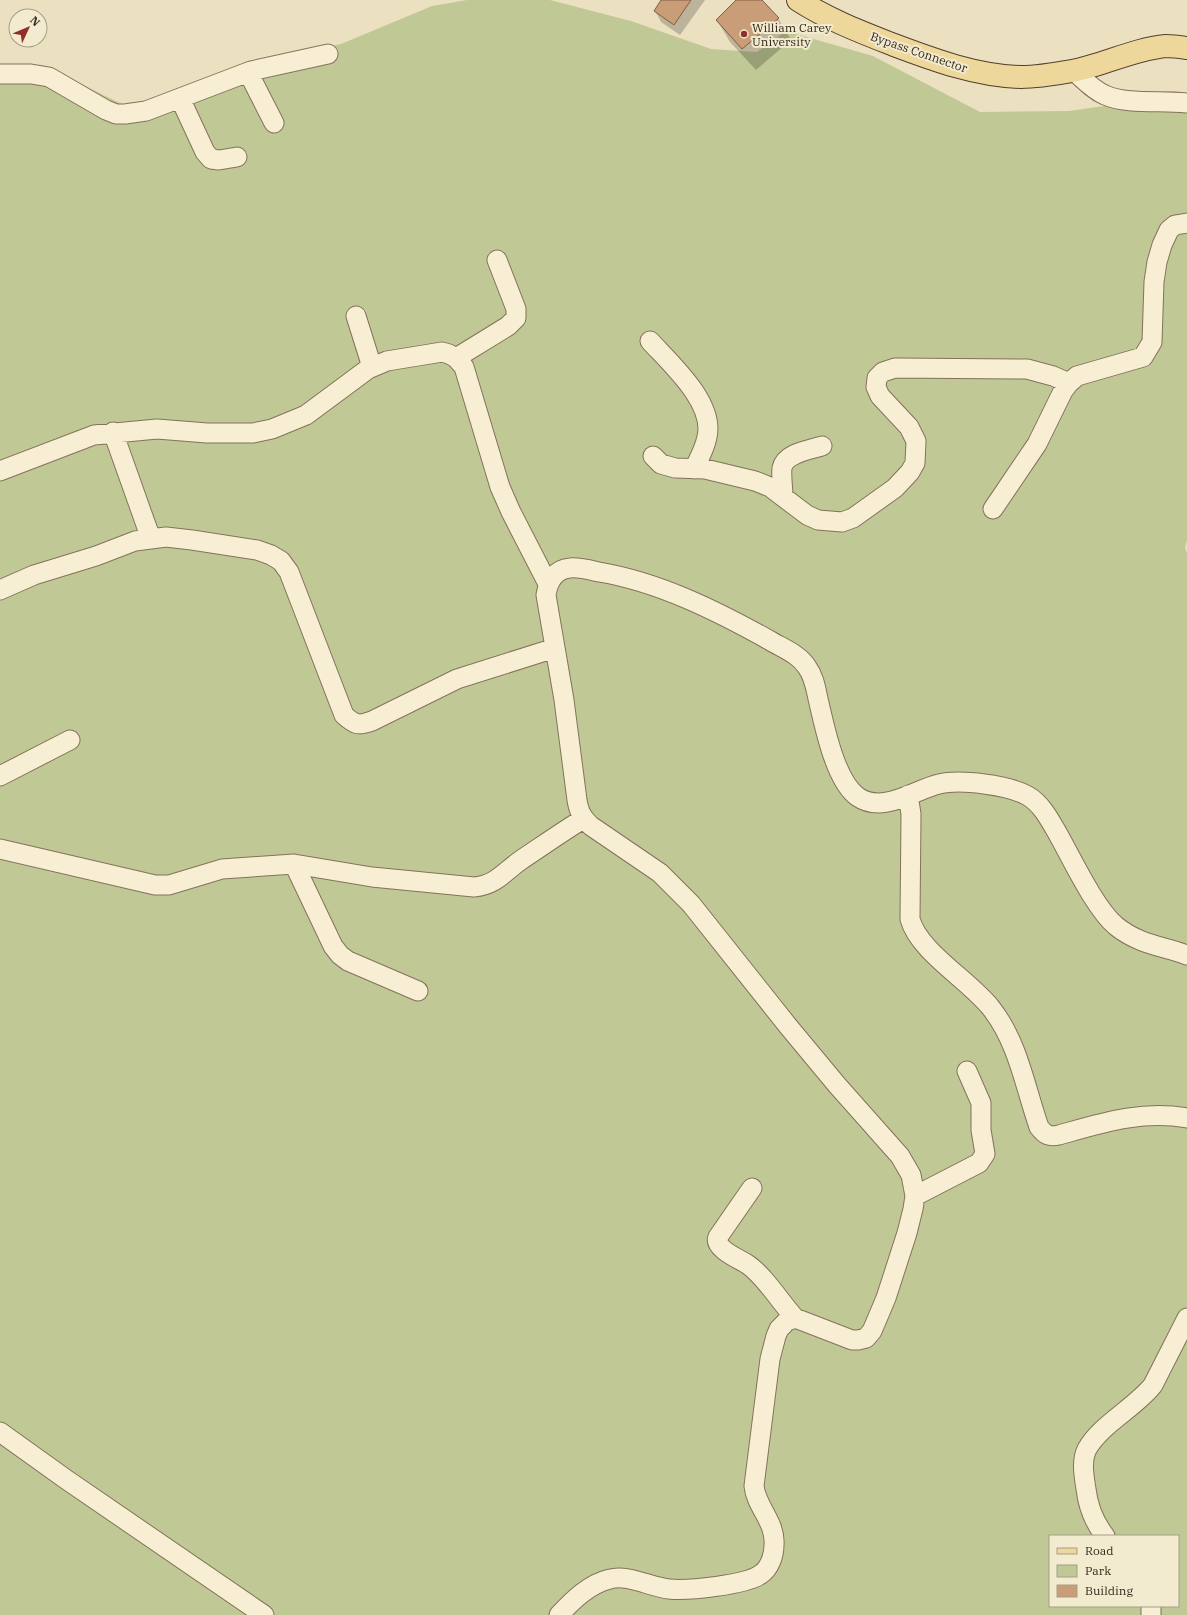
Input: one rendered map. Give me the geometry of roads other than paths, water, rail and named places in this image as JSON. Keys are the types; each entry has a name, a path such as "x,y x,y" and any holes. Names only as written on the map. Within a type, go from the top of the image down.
{"main road":[{"name":"Bypass Connector","path":"798,0 844,25 950,64 998,75 1020,77 1045,75 1073,70 1153,48 1167,46 1187,48"}],"street":[{"path":"0,74 31,74 49,77 106,110 116,114 146,111 248,72 328,54"},
{"path":"1073,70 1104,95 1120,100 1170,101 1187,104"},
{"path":"248,72 274,123"},
{"path":"180,98 205,152 211,159 219,160 237,156"},
{"path":"993,509 1037,444 1068,383 1077,376 1143,357 1147,352 1152,342 1154,282 1157,262 1162,245 1169,230 1175,225 1187,223"},
{"path":"456,358 508,326 516,318 516,309 497,260"},
{"path":"356,316 372,367"},
{"path":"650,341 688,384 705,410 708,436 694,469"},
{"path":"0,471 78,440 94,435 113,432 157,429 207,433 253,433 272,429 306,415 372,367 387,361 442,352 456,358 464,367 500,487 511,512 548,584"},
{"path":"652,456 661,464 675,468 705,469 755,481 770,487 807,515 818,520 842,522 853,518 895,488 910,472 915,463 916,441 908,427 880,396 876,387 877,378 883,372 895,368 1027,369 1053,376 1068,383"},
{"path":"113,432 151,539"},
{"path":"783,497 782,468 785,461 790,457 822,446"},
{"path":"0,590 34,575 96,556 135,541 166,537 257,550 271,555 281,561 289,572 344,715 352,722 361,725 457,679 555,648"},
{"path":"752,1188 718,1237 718,1244 727,1252 753,1268 795,1318 852,1340 866,1338 872,1331 886,1298 907,1233 915,1196 911,1175 900,1156 792,1032 692,904 660,873 583,819 577,800 564,700 546,594 548,584 557,573 568,568 586,569 618,575 660,588 733,620 799,657 808,668 815,682 827,738 839,772 856,795 872,803 882,803 940,784 959,782 982,784 1018,792 1028,796 1039,806 1052,824 1096,902 1110,920 1129,934 1143,941 1183,953 1187,968"},
{"path":"0,776 70,740"},
{"path":"908,795 911,814 910,919 912,928 926,946 982,998 1001,1022 1008,1034 1039,1127 1043,1132 1053,1136 1059,1135 1118,1119 1144,1115 1166,1115 1187,1118"},
{"path":"0,849 155,885 174,884 222,868 294,864 393,880 474,887 486,886 496,880 563,831 583,819"},
{"path":"294,864 333,946 340,954 348,961 418,991"},
{"path":"915,1196 978,1163 985,1154 981,1130 981,1103 967,1071"},
{"path":"559,1615 579,1595 598,1583 619,1577 663,1588 689,1590 747,1580 757,1577 763,1573 772,1560 774,1544 771,1525 756,1498 754,1480 770,1359 779,1329 787,1321 795,1318"},
{"path":"1104,1535 1092,1517 1087,1498 1083,1468 1087,1450 1099,1435 1146,1394 1153,1385 1187,1318"},
{"path":"0,1432 67,1480 264,1615"}],"place":[{"name":"William Carey University","path":"744,34"}]}
